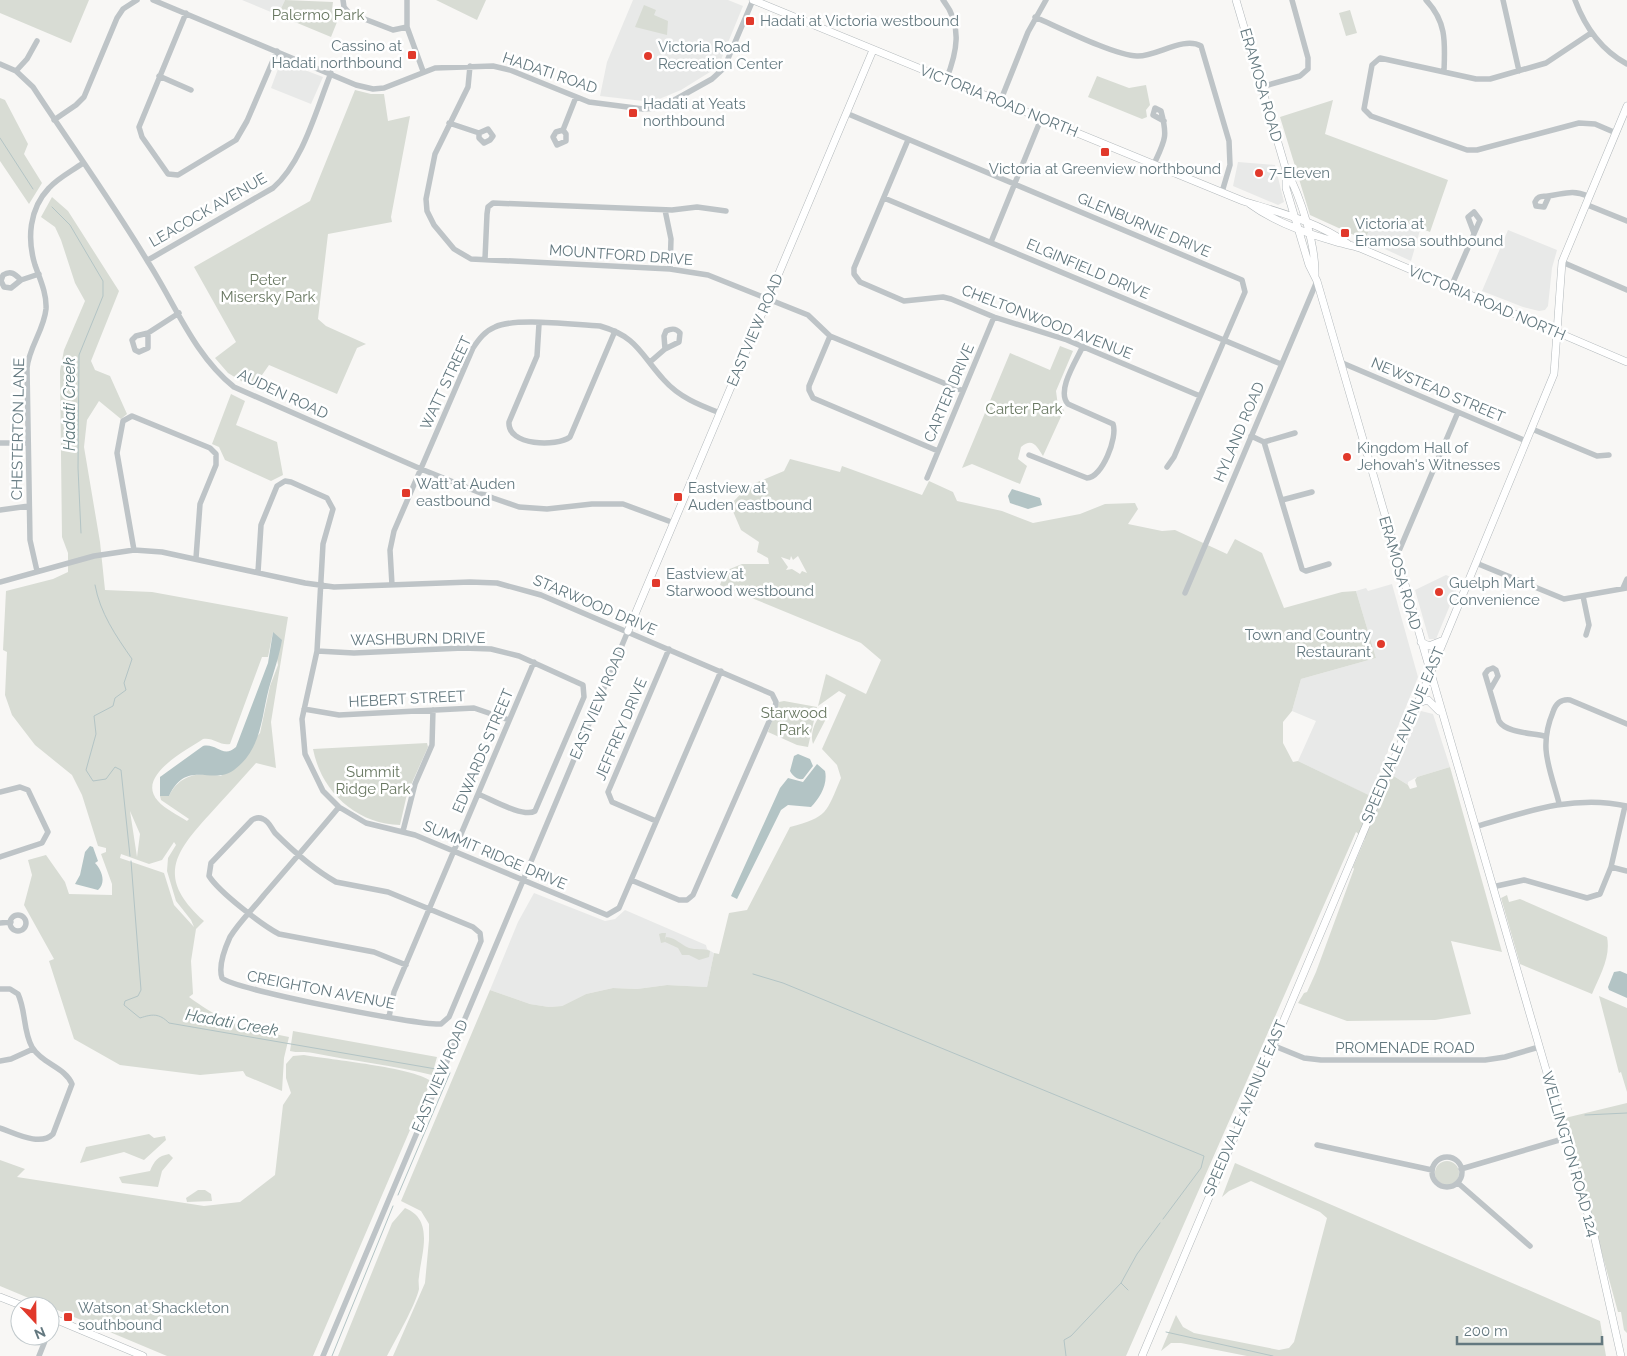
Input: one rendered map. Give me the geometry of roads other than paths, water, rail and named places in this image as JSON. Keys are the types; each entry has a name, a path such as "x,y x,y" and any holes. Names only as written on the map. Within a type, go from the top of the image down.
{"main road":[{"name":"VICTORIA ROAD NORTH","path":"753,0 1246,202 1305,222 1337,236 1348,244"},
{"name":"ERAMOSA ROAD","path":"1236,0 1286,170 1294,186 1305,222 1313,254 1316,279 1512,954"},
{"name":"EASTVIEW ROAD","path":"628,631 873,50"},
{"name":"SPEEDVALE AVENUE EAST","path":"1142,1356 1418,703 1554,374 1562,262 1627,106"},
{"name":"ERAMOSA ROAD","path":"1286,170 1289,196 1295,218 1308,265 1316,279"},
{"path":"1275,211 1284,207 1289,196"},
{"name":"VICTORIA ROAD NORTH","path":"1246,202 1260,212 1298,228 1330,240 1348,244 1627,362"},
{"path":"1313,254 1319,242 1330,240"},
{"path":"1420,642 1429,646 1444,640"},
{"path":"1418,703 1423,700 1432,702 1442,715"},
{"name":"WELLINGTON ROAD 124","path":"1512,954 1600,1257 1621,1356"},
{"path":"60,1321 143,1356"}],"street":[{"path":"54,120 76,106 84,97 117,18 123,9 137,0"},
{"name":"HADATI ROAD","path":"153,0 356,85 373,89 396,84 423,71 447,66 503,68 589,102 642,109 660,108 712,78 724,68 753,0"},
{"path":"343,0 344,7 350,13 393,30 406,27"},
{"path":"407,0 406,27 423,71"},
{"path":"943,0 951,12 957,35 954,60 946,80"},
{"path":"1000,102 1035,17 1046,0"},
{"path":"1261,87 1300,76 1308,69 1308,58 1292,0"},
{"path":"1426,0 1442,20 1445,33 1444,72"},
{"path":"1503,0 1519,71"},
{"path":"1575,0 1591,33 1607,51 1627,64"},
{"path":"186,13 140,123 140,132 168,174 178,175 236,140 248,121 277,51"},
{"path":"1035,17 1128,55 1148,55 1195,43 1201,46 1229,141 1230,165 1222,192"},
{"path":"1591,33 1552,61 1483,80 1390,58 1376,59 1372,65 1363,103 1364,109 1371,116 1467,150 1579,123 1595,124 1616,133"},
{"path":"16,71 37,41"},
{"name":"AUDEN ROAD","path":"0,64 16,71 33,87 148,260 211,366 234,387 421,468 519,507 547,509 592,504 623,504 674,523"},
{"name":"MOUNTFORD DRIVE","path":"470,66 468,87 435,154 426,199 427,211 434,224 458,252 471,259 670,269 708,275 808,315 830,336 963,391"},
{"name":"LEACOCK AVENUE","path":"148,260 273,188 283,180 294,163 331,73"},
{"path":"159,76 191,90"},
{"path":"563,130 576,97"},
{"name":"GLENBURNIE DRIVE","path":"846,113 1242,280 1245,292 1174,457 1167,467"},
{"path":"991,242 1042,119"},
{"path":"1154,164 1166,135 1164,121"},
{"path":"449,123 478,133"},
{"name":"CHELTONWOOD AVENUE","path":"908,140 854,268 856,279 904,301 943,297 994,317 1083,346 1200,396"},
{"name":"CHESTERTON LANE","path":"38,571 30,540 28,360 46,310 46,299 30,243 30,232 36,210 48,189 83,163"},
{"path":"1549,196 1567,191 1576,191 1587,200 1627,221"},
{"name":"ELGINFIELD DRIVE","path":"884,198 1281,364"},
{"path":"485,259 487,214 488,207 493,203 665,210 697,207 726,211"},
{"path":"665,210 672,239 670,269"},
{"path":"1451,287 1474,233"},
{"path":"1562,262 1627,290"},
{"path":"21,280 38,274"},
{"name":"HYLAND ROAD","path":"1185,593 1316,279"},
{"path":"148,333 179,313"},
{"name":"CARTER DRIVE","path":"927,478 994,317"},
{"name":"WATT STREET","path":"392,585 391,541 473,348 480,338 495,327 502,324 600,326 615,331 635,344 664,380 677,392 691,401 720,413"},
{"path":"539,324 537,356 509,427 514,436 529,442 560,442 570,437 615,331"},
{"path":"830,336 809,386 813,398 938,451"},
{"path":"1029,454 1087,478 1091,478 1098,473 1115,434 1113,424 1068,404 1064,400 1063,392 1083,346"},
{"path":"650,362 665,349"},
{"name":"NEWSTEAD STREET","path":"1340,362 1526,441"},
{"path":"1396,558 1458,412"},
{"path":"134,550 117,445 123,421 132,416 210,448 216,454 216,465 200,504 196,558"},
{"path":"1532,429 1597,456 1609,455"},
{"path":"1251,436 1264,442 1295,433"},
{"path":"1264,442 1302,569 1306,570 1329,564"},
{"path":"0,443 28,443"},
{"name":"SUMMIT RIDGE DRIVE","path":"258,572 263,515 277,486 285,481 291,482 327,498 332,504 333,512 323,544 318,651 304,710 302,734 308,762 323,791 339,807 366,823 403,831 607,915 619,908 721,671"},
{"path":"1282,500 1312,492"},
{"path":"0,510 29,506"},
{"name":"STARWOOD DRIVE","path":"0,582 94,556 134,550 162,552 196,558 322,586 470,582 506,584 541,594 721,671 774,696 776,705 690,898 679,900 631,880"},
{"path":"1476,563 1556,597 1573,599 1625,588 1627,579"},
{"path":"1583,596 1589,625 1586,635"},
{"name":"EASTVIEW ROAD","path":"323,1356 628,631"},
{"name":"WASHBURN DRIVE","path":"318,651 354,653 478,648 511,653 583,685 585,693 538,807 527,814 478,794"},
{"name":"JEFFREY DRIVE","path":"656,821 612,802 608,792 669,649"},
{"name":"EDWARDS STREET","path":"390,1016 394,992 534,662"},
{"path":"1490,690 1499,721 1504,726 1544,736"},
{"path":"1559,803 1545,751 1544,736 1555,706 1566,700 1627,724"},
{"name":"HEBERT STREET","path":"304,710 339,715 474,708 509,720"},
{"path":"403,831 415,784 432,745 433,710"},
{"path":"0,792 20,787 28,790 48,832 42,843 0,857"},
{"path":"1475,826 1559,803 1587,802 1626,806 1611,867 1604,887 1600,894 1594,898 1587,898 1524,880 1492,887"},
{"name":"CREIGHTON AVENUE","path":"339,807 250,912 228,944 220,968 225,982 275,996 436,1025 445,1022 481,941 480,933 473,927 429,909"},
{"path":"406,965 374,952 279,934 212,880 208,870 211,864 255,818 265,820 274,832 336,882 388,892 429,909"},
{"path":"1611,867 1627,871"},
{"path":"0,923 11,922"},
{"path":"0,989 10,989 18,994 33,1048 42,1059 67,1075 72,1084 53,1134 47,1139 39,1140 0,1128"},
{"name":"PROMENADE ROAD","path":"1272,1045 1304,1058 1321,1060 1485,1060 1505,1058 1539,1047"},
{"path":"0,1061 11,1059 33,1048"},
{"path":"1461,1169 1566,1138"},
{"path":"1317,1145 1432,1170"},
{"path":"1450,1158 1459,1164 1461,1169 1458,1183 1449,1187 1439,1185 1433,1178 1432,1170 1438,1160 1450,1158"},
{"path":"1458,1183 1530,1246"}],"waterway":[{"name":"Hadati Creek","path":"0,138 33,189"},
{"name":"Hadati Creek","path":"52,207 70,225 103,281 103,296 79,355 78,468 81,533"},
{"name":"Hadati Creek","path":"95,585 105,615 132,659 124,683 126,690 115,698 113,706 94,716 96,734 86,770 93,781 106,779 115,767 121,770 130,856"},
{"name":"Hadati Creek","path":"131,861 141,990 138,996 125,1001 124,1005 140,1018 155,1015 162,1017 169,1023 436,1069"},
{"path":"753,974 783,983 1204,1156 1201,1168 1163,1219"},
{"path":"398,1195 450,1073"},
{"path":"1585,1115 1627,1113"},
{"path":"332,1356 393,1206"},
{"path":"1128,1290 1121,1283 1137,1254 1160,1223"},
{"path":"1066,1356 1064,1340 1071,1336 1121,1283"},
{"path":"1166,1332 1273,1356"}],"place":[{"name":"Hadati at Victoria westbound","path":"750,21"},
{"name":"Cassino at Hadati northbound","path":"412,55"},
{"name":"Victoria Road Recreation Center","path":"648,56"},
{"name":"Hadati at Yeats northbound","path":"633,113"},
{"name":"Victoria at Greenview northbound","path":"1105,152"},
{"name":"7-Eleven","path":"1259,173"},
{"name":"Victoria at Eramosa southbound","path":"1345,233"},
{"name":"Kingdom Hall of Jehovah's Witnesses","path":"1347,457"},
{"name":"Watt at Auden eastbound","path":"406,493"},
{"name":"Eastview at Auden eastbound","path":"678,497"},
{"name":"Eastview at Starwood westbound","path":"656,583"},
{"name":"Guelph Mart Convenience","path":"1439,592"},
{"name":"Town and Country Restaurant","path":"1381,644"},
{"name":"Watson at Shackleton southbound","path":"68,1317"}],"park label":[{"name":"Palermo Park","path":"318,15"},
{"name":"Peter Misersky Park","path":"268,288"},
{"name":"Carter Park","path":"1024,409"},
{"name":"Starwood Park","path":"794,722"},
{"name":"Summit Ridge Park","path":"373,780"}]}
